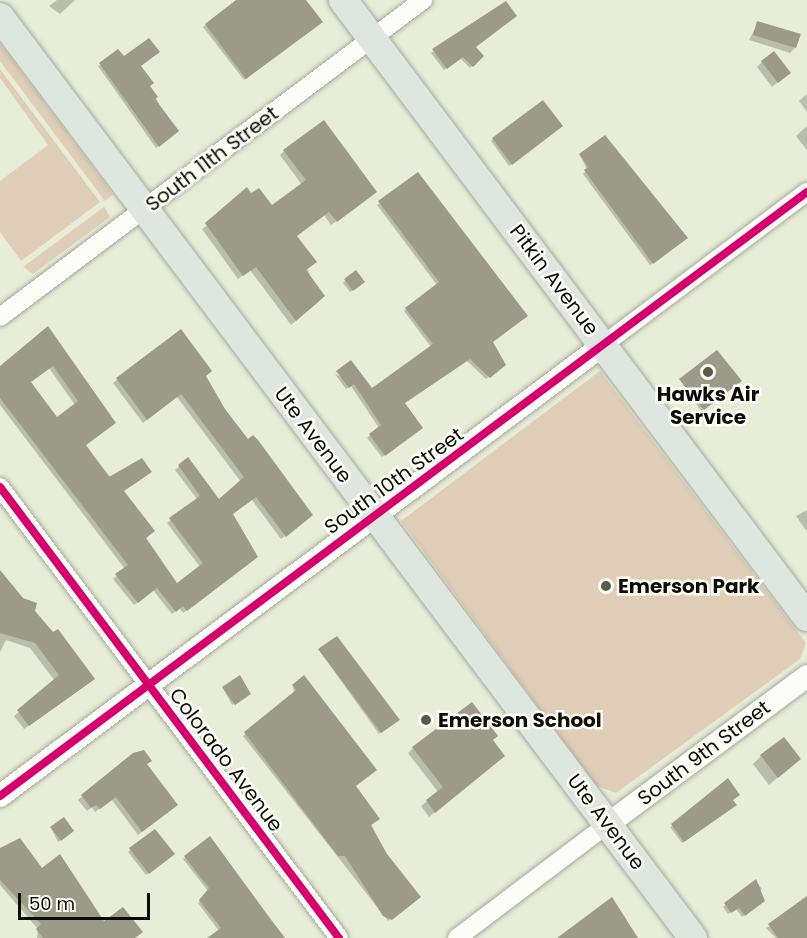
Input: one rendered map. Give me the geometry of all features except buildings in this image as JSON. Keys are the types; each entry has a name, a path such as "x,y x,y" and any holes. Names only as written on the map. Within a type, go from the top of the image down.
{"main road":[{"name":"Pitkin Avenue","path":"343,0 807,617"},
{"name":"Ute Avenue","path":"0,17 693,938"}],"street":[{"name":"South 11th Street","path":"0,317 423,0"},
{"name":"South 10th Street","path":"0,796 807,192"},
{"name":"Colorado Avenue","path":"0,487 339,938"},
{"name":"South 9th Street","path":"457,938 807,676"}],"shaded area":[{"path":"0,43 113,194 105,201 0,61"},
{"path":"0,69 100,202 21,261 0,232 0,181 48,145 0,78"},
{"path":"104,207 110,217 33,274 23,267"},
{"name":"Emerson Park","path":"600,371 806,643 800,659 616,793 597,786 401,521"}],"cycle path":[{"path":"0,796 807,192"},
{"path":"0,487 339,938"}],"place":[{"name":"Hawks Air Service","path":"708,372"},
{"name":"Emerson Park","path":"606,586"},
{"name":"Emerson School","path":"426,720"}]}
